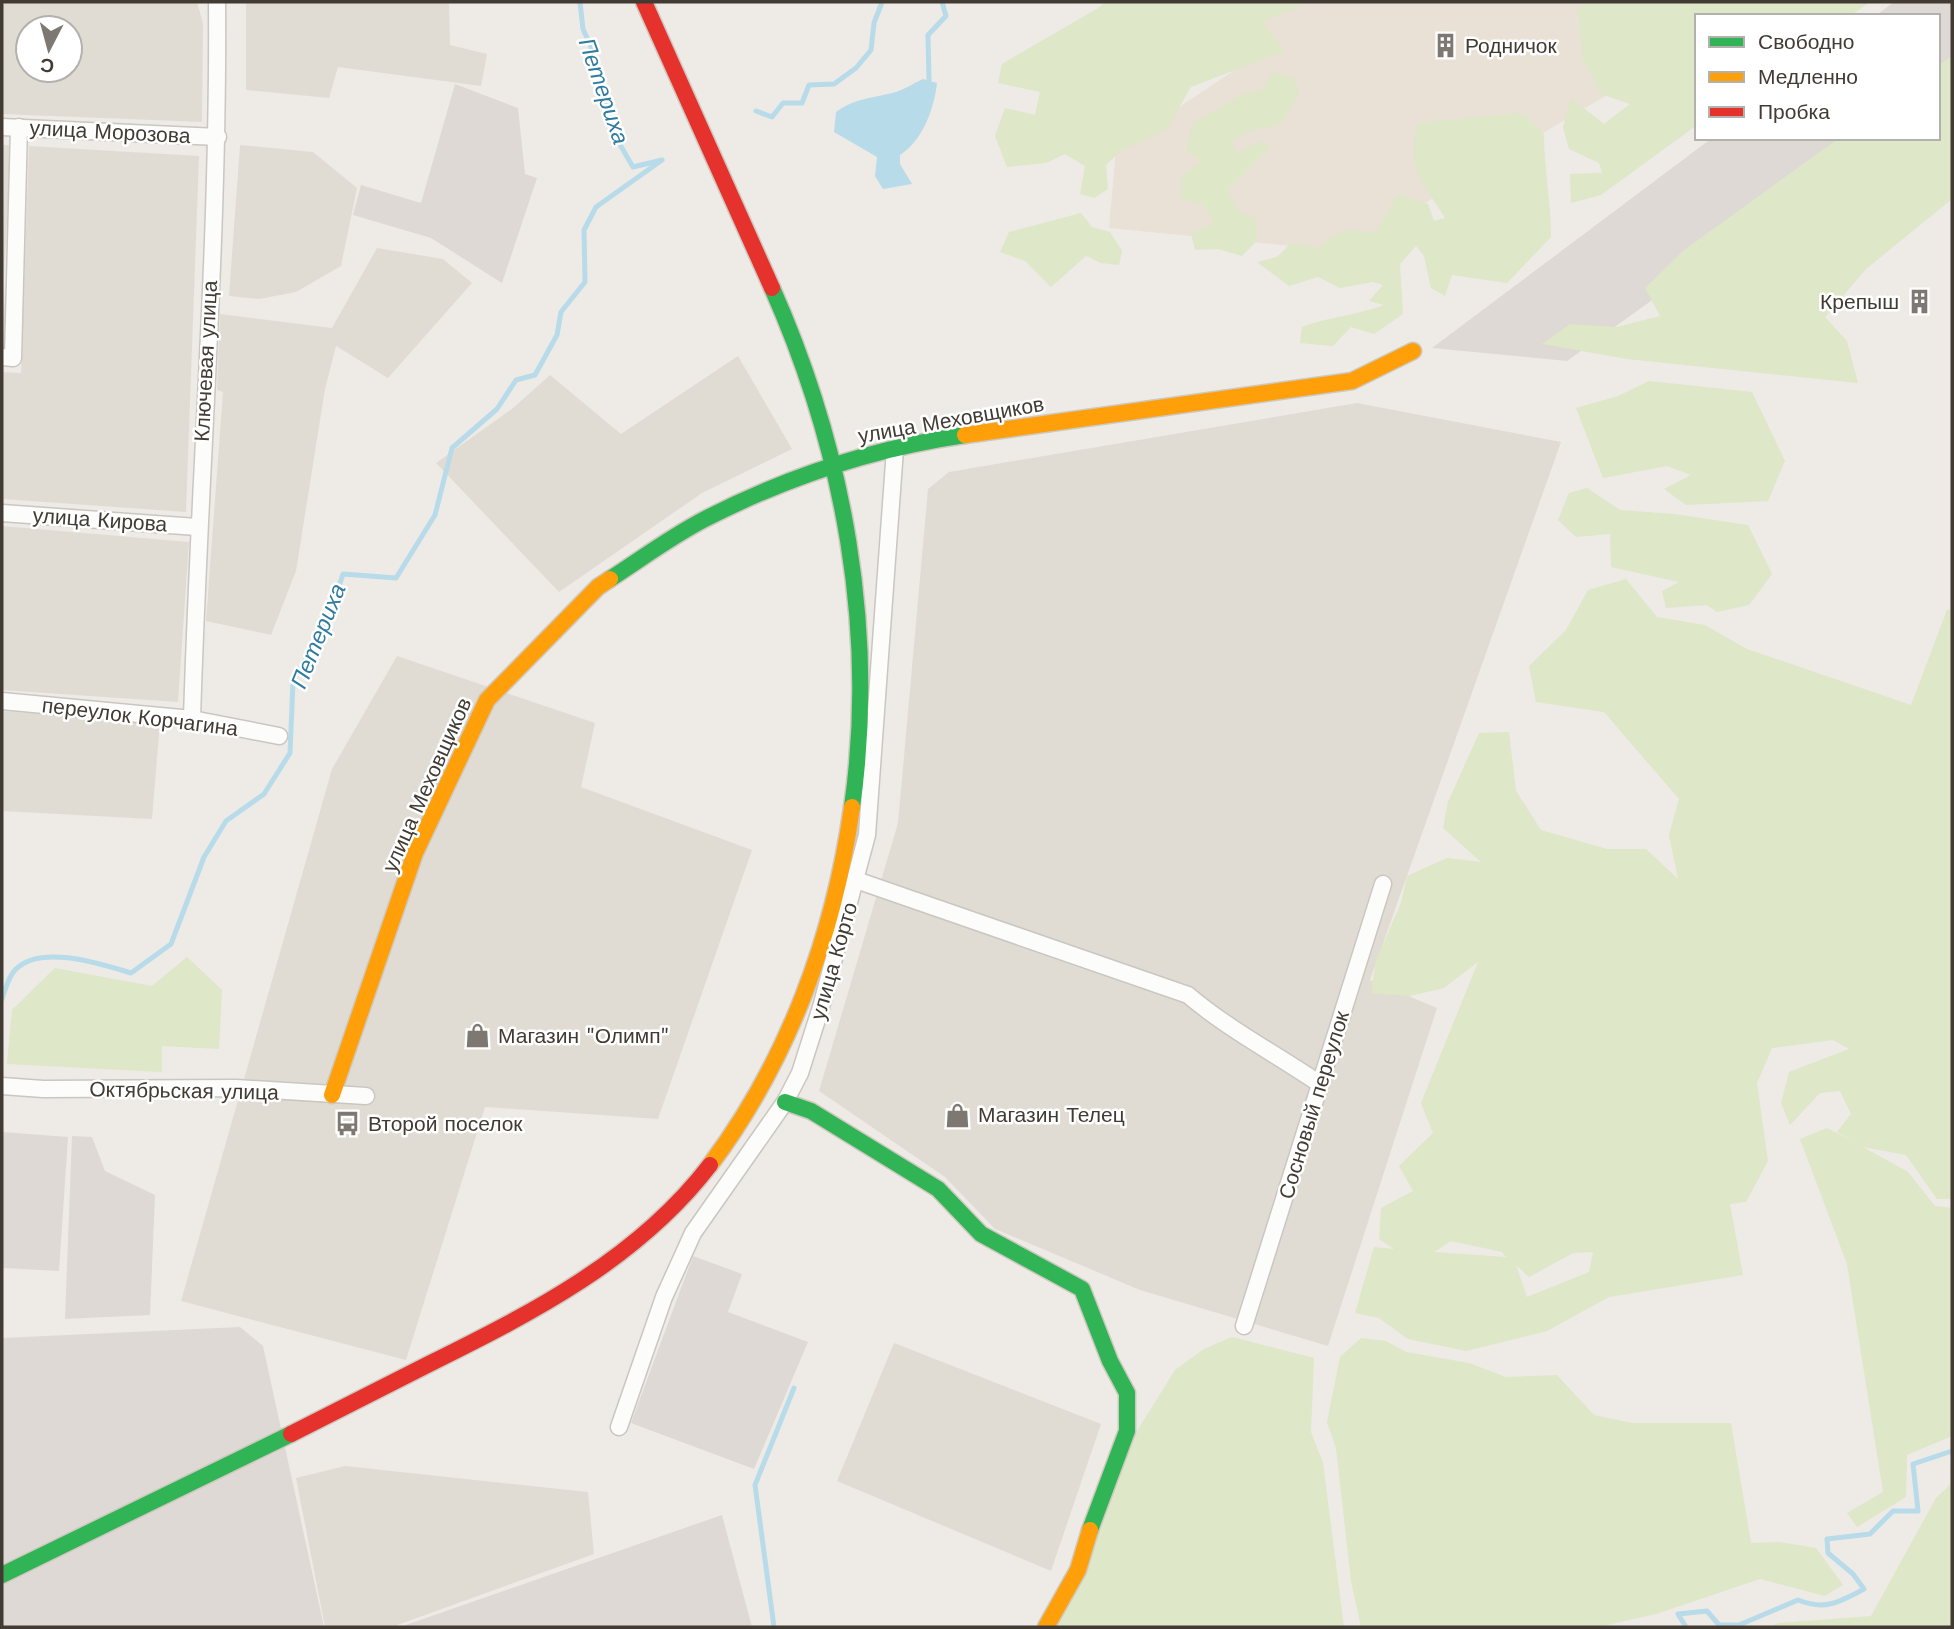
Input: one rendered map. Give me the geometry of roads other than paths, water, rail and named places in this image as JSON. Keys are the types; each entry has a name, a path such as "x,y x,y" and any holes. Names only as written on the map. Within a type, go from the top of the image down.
{"street":[{"name":"Ключевая улица","path":"192,719 197,527 218,137 216,2"},
{"path":"2,1575 311,1425 505,1325 584,1279 674,1208 723,1152 773,1068 802,1003 827,934 856,805 862,731 860,640 848,546 833,464 817,403 795,342 644,2"},
{"name":"улица Морозова","path":"2,127 218,137"},
{"path":"2,357 13,358 19,127"},
{"name":"улица Меховщиков","path":"332,1095 415,853 487,700 598,587 627,566 703,520 771,487 833,464 937,439 1352,381 1413,352"},
{"name":"улица Корто","path":"619,1427 664,1297 693,1233 785,1102 800,1073 821,1007 867,835 895,449"},
{"name":"улица Кирова","path":"2,513 197,527"},
{"name":"переулок Корчагина","path":"2,701 192,719 278,736"},
{"path":"856,880 1188,995 1219,1021 1245,1033 1320,1084"},
{"name":"Сосновый переулок","path":"1244,1326 1383,884"},
{"name":"Октябрьская улица","path":"2,1086 55,1090 236,1088 366,1096"},
{"path":"785,1102 811,1111 938,1188 981,1234 1082,1289 1110,1361 1127,1393 1127,1431 1096,1512 1078,1570 1046,1627"}],"water":[{"path":"923,79 937,83 933,103 921,132 900,155 900,164 912,184 883,189 875,176 877,157 834,132 836,112 858,101 899,91"}],"waterway":[{"name":"Петериха","path":"2,999 11,975 27,962 40,958 72,958 131,973 171,944 204,857 226,821 264,794 290,753 293,682 330,614 343,574 396,578 435,515 452,448 497,409 516,380 535,375 557,335 561,312 585,282 584,230 596,207 662,160 633,167 612,131 610,107 595,79 596,58 583,29 580,2"},
{"path":"756,111 772,117 783,103 802,103 809,85 834,84 856,68 871,50 874,23 882,2"},
{"path":"929,80 928,35 946,16 942,2"},
{"path":"774,1627 755,1485 794,1388"},
{"path":"1686,1627 1678,1614 1707,1611 1719,1625 1739,1625 1798,1600 1817,1605 1832,1604 1864,1589 1853,1574 1828,1553 1827,1539 1870,1534 1893,1511 1918,1511 1913,1464 1952,1451"}],"place":[{"name":"Родничок","path":"1445,46"},
{"name":"Крепыш","path":"1919,302"},
{"name":"Магазин \"Олимп\"","path":"478,1036"},
{"name":"Магазин Телец","path":"958,1115"},
{"name":"Второй поселок","path":"348,1124"}]}
